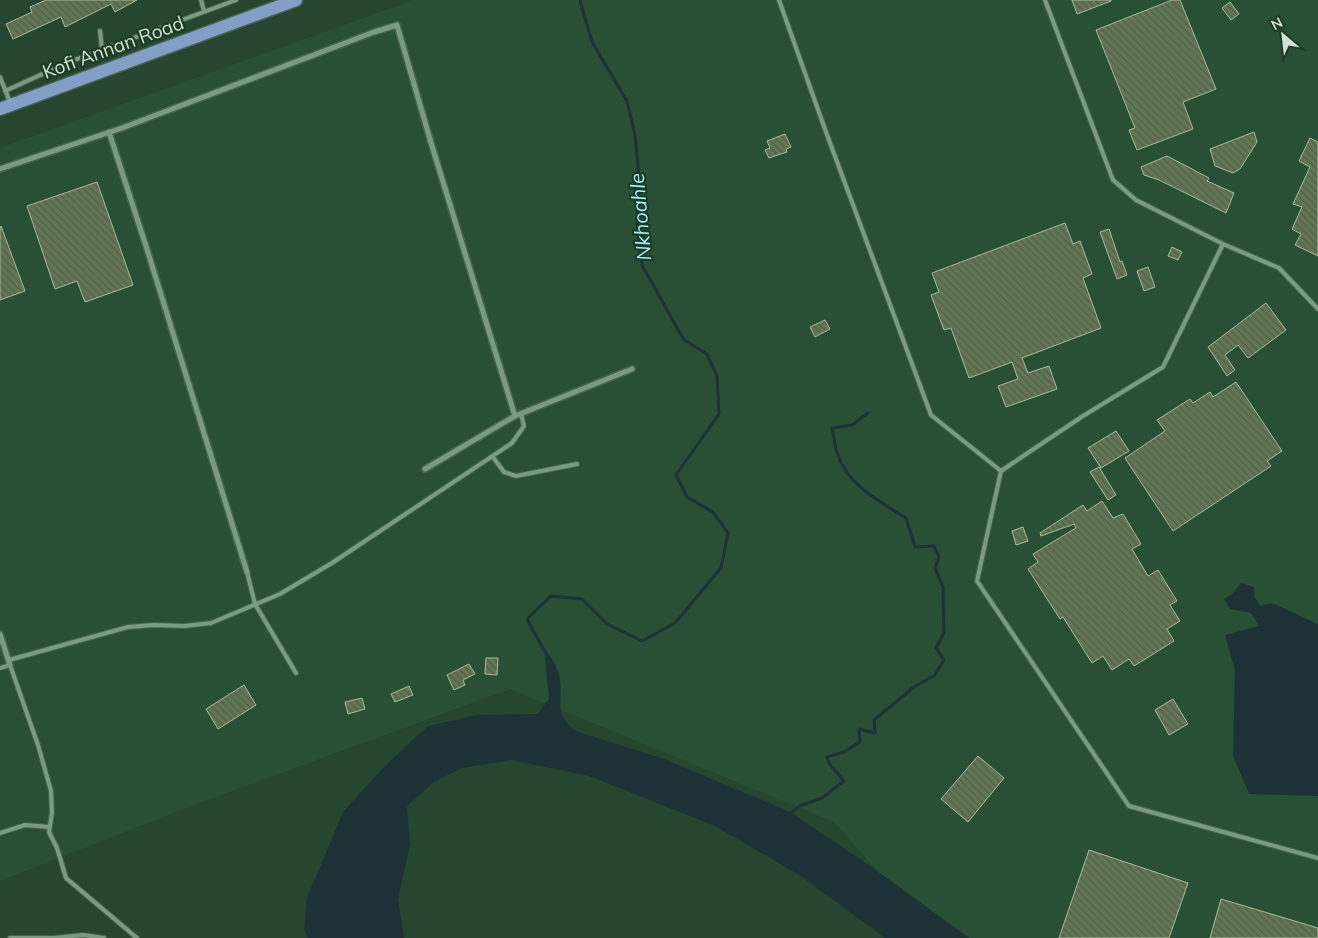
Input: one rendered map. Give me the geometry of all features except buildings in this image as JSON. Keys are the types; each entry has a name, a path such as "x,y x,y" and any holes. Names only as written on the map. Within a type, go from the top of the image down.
{"main road":[{"name":"Kofi Annan Road","path":"6,107 296,0"}],"street":[{"path":"0,169 109,132 397,25 515,416"},
{"path":"109,132 247,572"},
{"path":"425,469 515,416 632,369"},
{"path":"0,634 9,662"}],"lane":[{"path":"201,0 204,12"},
{"path":"5,91 68,62 236,0"},
{"path":"779,0 931,415 1002,471"},
{"path":"1045,0 1113,180 1136,200 1223,244 1279,268 1318,309"},
{"path":"100,31 102,49"},
{"path":"0,76 5,91 6,107"},
{"path":"1223,244 1163,366 1083,416 1002,471 977,581 1130,806 1318,858"},
{"path":"0,668 9,662 128,627 154,625 185,626 211,623 280,594 332,563 512,443 524,426 521,414"},
{"path":"493,457 504,472 516,476 577,464"},
{"path":"247,572 255,604 296,673"},
{"path":"9,662 38,745 51,791 52,813 50,832 66,878 137,938"},
{"path":"0,833 25,825 50,827"},
{"path":"10,938 54,938 83,935 104,938"}],"shaded area":[{"path":"414,0 1318,0 1318,938 969,938 879,873 834,822 510,689 186,808 0,881 0,148"}],"water":[{"path":"1241,583 1254,587 1255,598 1260,606 1272,603 1318,624 1318,796 1249,794 1233,756 1235,670 1225,635 1259,626 1251,613 1230,609 1224,599 1232,594"},
{"path":"544,648 558,671 562,715 570,726 578,732 664,759 790,812 880,873 969,938 885,938 801,876 715,826 589,776 511,760 462,768 434,782 407,806 410,844 398,899 404,938 308,938 304,929 307,898 343,812 385,766 428,726 478,715 538,714 549,699"}],"waterway":[{"name":"Nkhoahle","path":"545,652 527,619 551,596 582,599 607,624 642,641 675,623 721,568 728,533 713,512 687,497 676,475 719,414 717,376 707,354 684,340 642,265 637,223 639,178 635,135 627,101 592,42 580,0"},
{"path":"789,814 800,806 822,798 844,781 830,765 827,757 844,752 860,742 859,729 875,733 874,720 914,687 935,675 944,660 936,648 944,633 943,587 935,568 939,557 934,546 915,547 906,518 857,484 849,476 837,452 832,428 852,425 868,413"}]}
